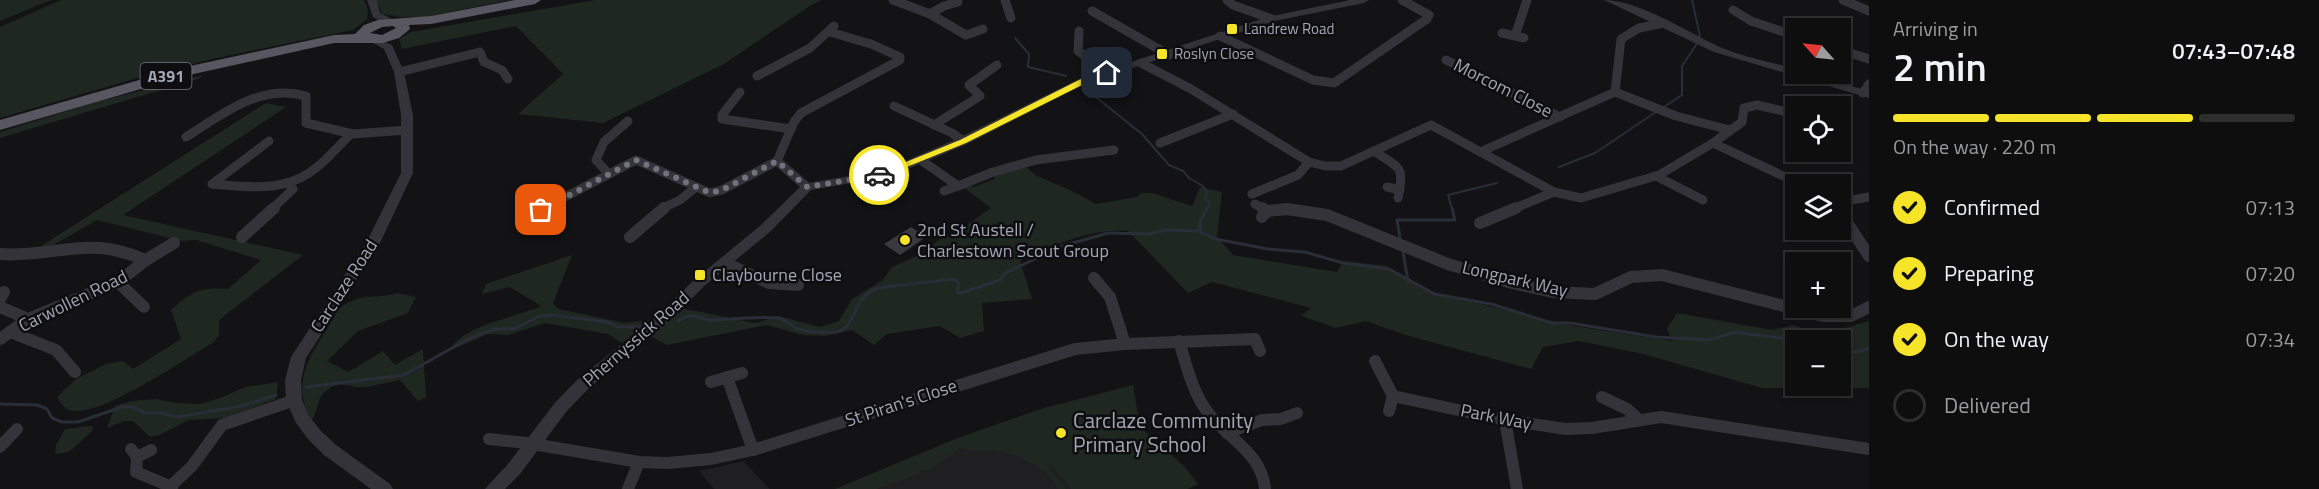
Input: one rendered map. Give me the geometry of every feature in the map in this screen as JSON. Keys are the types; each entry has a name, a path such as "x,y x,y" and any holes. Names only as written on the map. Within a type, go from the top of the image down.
{"highway":[{"path":"370,30 394,31 431,20 535,0"},
{"name":"A391","path":"0,125 186,71 370,30"}],"street":[{"path":"372,0 370,30 394,31"},
{"path":"893,0 930,14 966,35 983,29"},
{"path":"930,14 944,6 958,2 956,0"},
{"path":"1005,0 1011,18"},
{"path":"1227,0 1233,5 1272,19"},
{"path":"777,161 807,187 887,174 963,141 1083,81 1272,19 1364,0"},
{"path":"1220,36 1313,80 1334,83 1427,20 1429,15 1423,10 1402,0"},
{"path":"1515,36 1527,0"},
{"path":"1610,0 1664,23 1718,50 1785,70"},
{"path":"1843,0 1868,10"},
{"path":"1733,10 1751,21 1785,32"},
{"path":"1092,11 1168,55"},
{"path":"1664,23 1639,28 1621,39 1615,92 1676,116 1730,130"},
{"path":"524,204 541,210 636,160 710,193 722,190 777,161 801,113 900,60 900,57 832,29 802,52 757,76"},
{"name":"Carclaze Road","path":"384,489 326,445 302,423 292,401 292,372 299,357 373,243 407,172 407,115 394,31"},
{"path":"1079,32 1078,51 1107,73"},
{"path":"1502,33 1524,38"},
{"path":"399,72 480,52 484,62 502,70 508,79"},
{"path":"1851,53 1869,59"},
{"name":"Morcom Close","path":"1446,60 1560,117"},
{"path":"1141,63 1191,89 1309,162 1325,166 1341,166 1431,125 1554,192 1581,198 1656,176 1713,143 1742,122 1744,108 1757,105 1785,111"},
{"path":"934,125 980,96 969,85 996,65"},
{"path":"1842,84 1867,90"},
{"path":"186,137 258,96 289,91 306,96 306,123 351,134 407,130"},
{"path":"740,92 722,115 722,119 791,129"},
{"name":"Morcom Close","path":"1480,152 1615,92"},
{"path":"894,106 963,141"},
{"path":"1160,143 1233,114"},
{"path":"609,174 596,160 604,142 628,121"},
{"path":"269,141 212,184 262,187 288,183 304,177 351,134"},
{"path":"1713,143 1785,177"},
{"path":"944,191 993,172 1036,160 1114,150"},
{"path":"1374,151 1399,168 1403,177 1399,194 1388,187"},
{"path":"921,160 958,186"},
{"name":"Longpark Way","path":"1309,162 1298,175 1254,200 1264,214 1277,208 1330,216 1444,262 1525,286 1544,289 1580,294 1600,293 1636,275 1662,275 1822,316 1851,316 1869,307"},
{"path":"1656,176 1704,200"},
{"path":"242,237 288,195 293,189 288,183"},
{"path":"630,237 661,209 680,200 696,187"},
{"name":"Phernyssick Road","path":"494,489 536,443 560,408 582,385 664,318 698,284 766,228 807,187"},
{"path":"1480,224 1554,192"},
{"path":"1851,200 1869,197"},
{"path":"539,225 541,210"},
{"path":"1851,226 1869,256"},
{"path":"1857,234 1869,235"},
{"name":"Carwollen Road","path":"5,335 28,319 118,282 146,260 158,255 174,243"},
{"path":"0,254 22,256 92,248 123,251 146,260"},
{"path":"725,263 761,280 783,287 798,285"},
{"path":"1091,276 1110,297 1125,344"},
{"path":"118,282 144,307"},
{"path":"0,307 28,319"},
{"path":"5,335 56,350 75,372"},
{"name":"St Piran's Close","path":"489,439 536,443 639,462 677,463 719,459 1075,349 1125,344 1255,339 1260,351"},
{"path":"1179,341 1192,386 1207,411 1256,461 1266,482 1265,489"},
{"path":"1375,361 1393,396 1389,411"},
{"path":"711,382 742,373"},
{"path":"726,377 753,450"},
{"name":"Park Way","path":"1393,396 1505,420 1566,429 1592,428 1661,417 1869,449"},
{"path":"1602,397 1627,410 1640,420"},
{"path":"151,450 134,453 136,472 172,488 192,466 222,425 292,401"},
{"path":"1227,433 1262,420 1281,419 1297,413"},
{"path":"1505,420 1517,489"},
{"path":"0,447 17,429"},
{"path":"628,489 639,462"}],"shaded area":[{"path":"0,0 51,0 0,21"},
{"path":"61,0 364,0 368,10 367,19 353,30 212,59 144,76 0,118 0,27"},
{"path":"377,0 510,0 424,17 402,17 382,14"},
{"path":"595,0 822,0 811,5 724,64 603,123 518,114 563,74 516,26 402,49 399,39 411,32"},
{"path":"204,75 198,79 0,138 0,132 96,102"},
{"path":"266,103 286,107 123,215 303,255 219,320 219,335 214,342 145,384 105,404 88,410 74,411 66,408 57,397 76,379 106,364 123,361 133,369 181,339 171,310 191,294 210,289 228,289 261,260 196,240 182,241 97,220 48,248 41,246"},
{"path":"1024,165 1037,176 1096,204 1137,197 1141,193 1152,193 1192,206 1200,187 1222,192 1217,237 1233,255 1337,272 1343,261 1387,266 1436,293 1574,326 1672,341 1667,329 1677,313 1772,330 1793,325 1806,330 1785,330 1785,388 1762,388 1643,354 1579,341 1543,347 1531,369 1402,334 1366,321 1336,328 1301,316 1311,308 1212,282 1188,293 1128,231 1114,231 1072,239 1020,261 1032,299 982,303 984,331 960,338 940,326 887,334 874,345 852,330 824,336 803,335 766,325 667,345 648,335 681,308 755,323 779,316 820,327 839,321 852,299 883,280 892,267 928,251 937,241 964,227 991,208 963,187 970,184 973,187 995,179 992,175"},
{"path":"572,255 553,303 558,309 625,323 653,319 622,343 608,334 545,323 508,335 488,334 449,351 456,342 477,328 541,306 510,287 482,294 486,284"},
{"path":"397,293 416,297 408,313 358,331 327,361 348,372 383,351 395,365 423,349 426,397 418,401 400,380 367,387 334,386 322,395 311,421 305,407 302,383 308,362 335,315 341,307 352,301"},
{"path":"1869,321 1869,388 1851,388 1851,330 1838,330"},
{"path":"278,382 276,399 226,418 188,420 160,435 150,437 133,421 124,421 107,428 115,406 131,401 156,399 200,404 245,387"},
{"name":"Carclaze Community Primary School","path":"1133,385 1140,427 1185,467 1188,489 835,489 958,438 1041,409"},
{"name":"Carclaze Community Primary School","path":"1133,385 1140,427 1185,467 1198,484 1188,489 1071,489 1051,465 1049,468 1066,489 1058,489 1046,473 1019,457 999,451 961,448 928,471 922,470 918,474 877,489 835,489 958,438 1041,409"},
{"path":"93,426 92,431 69,452 55,454 56,445 65,429"},
{"path":"743,461 770,489 714,489 699,471"}],"building":[{"name":"2nd St Austell / Charlestown Scout Group","path":"911,227 926,237 900,255 884,244"}],"waterway":[{"path":"1692,0 1700,36"},
{"path":"1015,38 1029,54 1028,67 1066,76"},
{"path":"1664,107 1682,95 1682,66 1698,42"},
{"path":"1082,86 1142,134 1169,165 1183,171 1189,178 1203,186 1207,192 1205,199 1210,203 1207,209"},
{"path":"1559,167 1595,153 1656,112"},
{"path":"1452,209 1448,195 1497,183"},
{"path":"1200,232 1200,222 1207,208"},
{"path":"1400,238 1397,220 1455,220 1452,208"},
{"path":"678,321 691,316 710,320 771,317 786,321 802,330 836,332 848,325 863,298 878,288 953,279 959,283 957,292 961,293 1000,280 1004,274 1059,247 1108,233 1148,234 1166,230 1200,232"},
{"path":"1200,232 1215,239 1268,249 1305,252 1343,263 1389,269 1408,279"},
{"path":"1403,251 1408,279"},
{"path":"1408,279 1434,294 1491,304 1552,323 1570,323 1656,337 1709,340 1735,332 1785,339"},
{"path":"306,387 404,375 468,339 494,329 514,329 540,316 552,315 607,322 618,327 645,327"},
{"path":"1851,351 1858,352 1869,348"},
{"path":"0,404 37,405 47,409 52,418 62,422 78,422 122,407 134,407 144,413 162,413 177,417 242,406 276,395"}],"way so far":[{"path":"541,210 636,160 710,193 722,190 777,161 807,187 879,175"}],"place":[{"name":"Landrew Road","path":"1232,29"},
{"name":"Roslyn Close","path":"1162,54"},
{"name":"2nd St Austell / Charlestown Scout Group","path":"905,240"},
{"name":"Claybourne Close","path":"700,275"},
{"name":"Carclaze Community Primary School","path":"1061,433"}],"route":[{"path":"879,175 921,160 998,125 1083,81 1107,73"}]}
